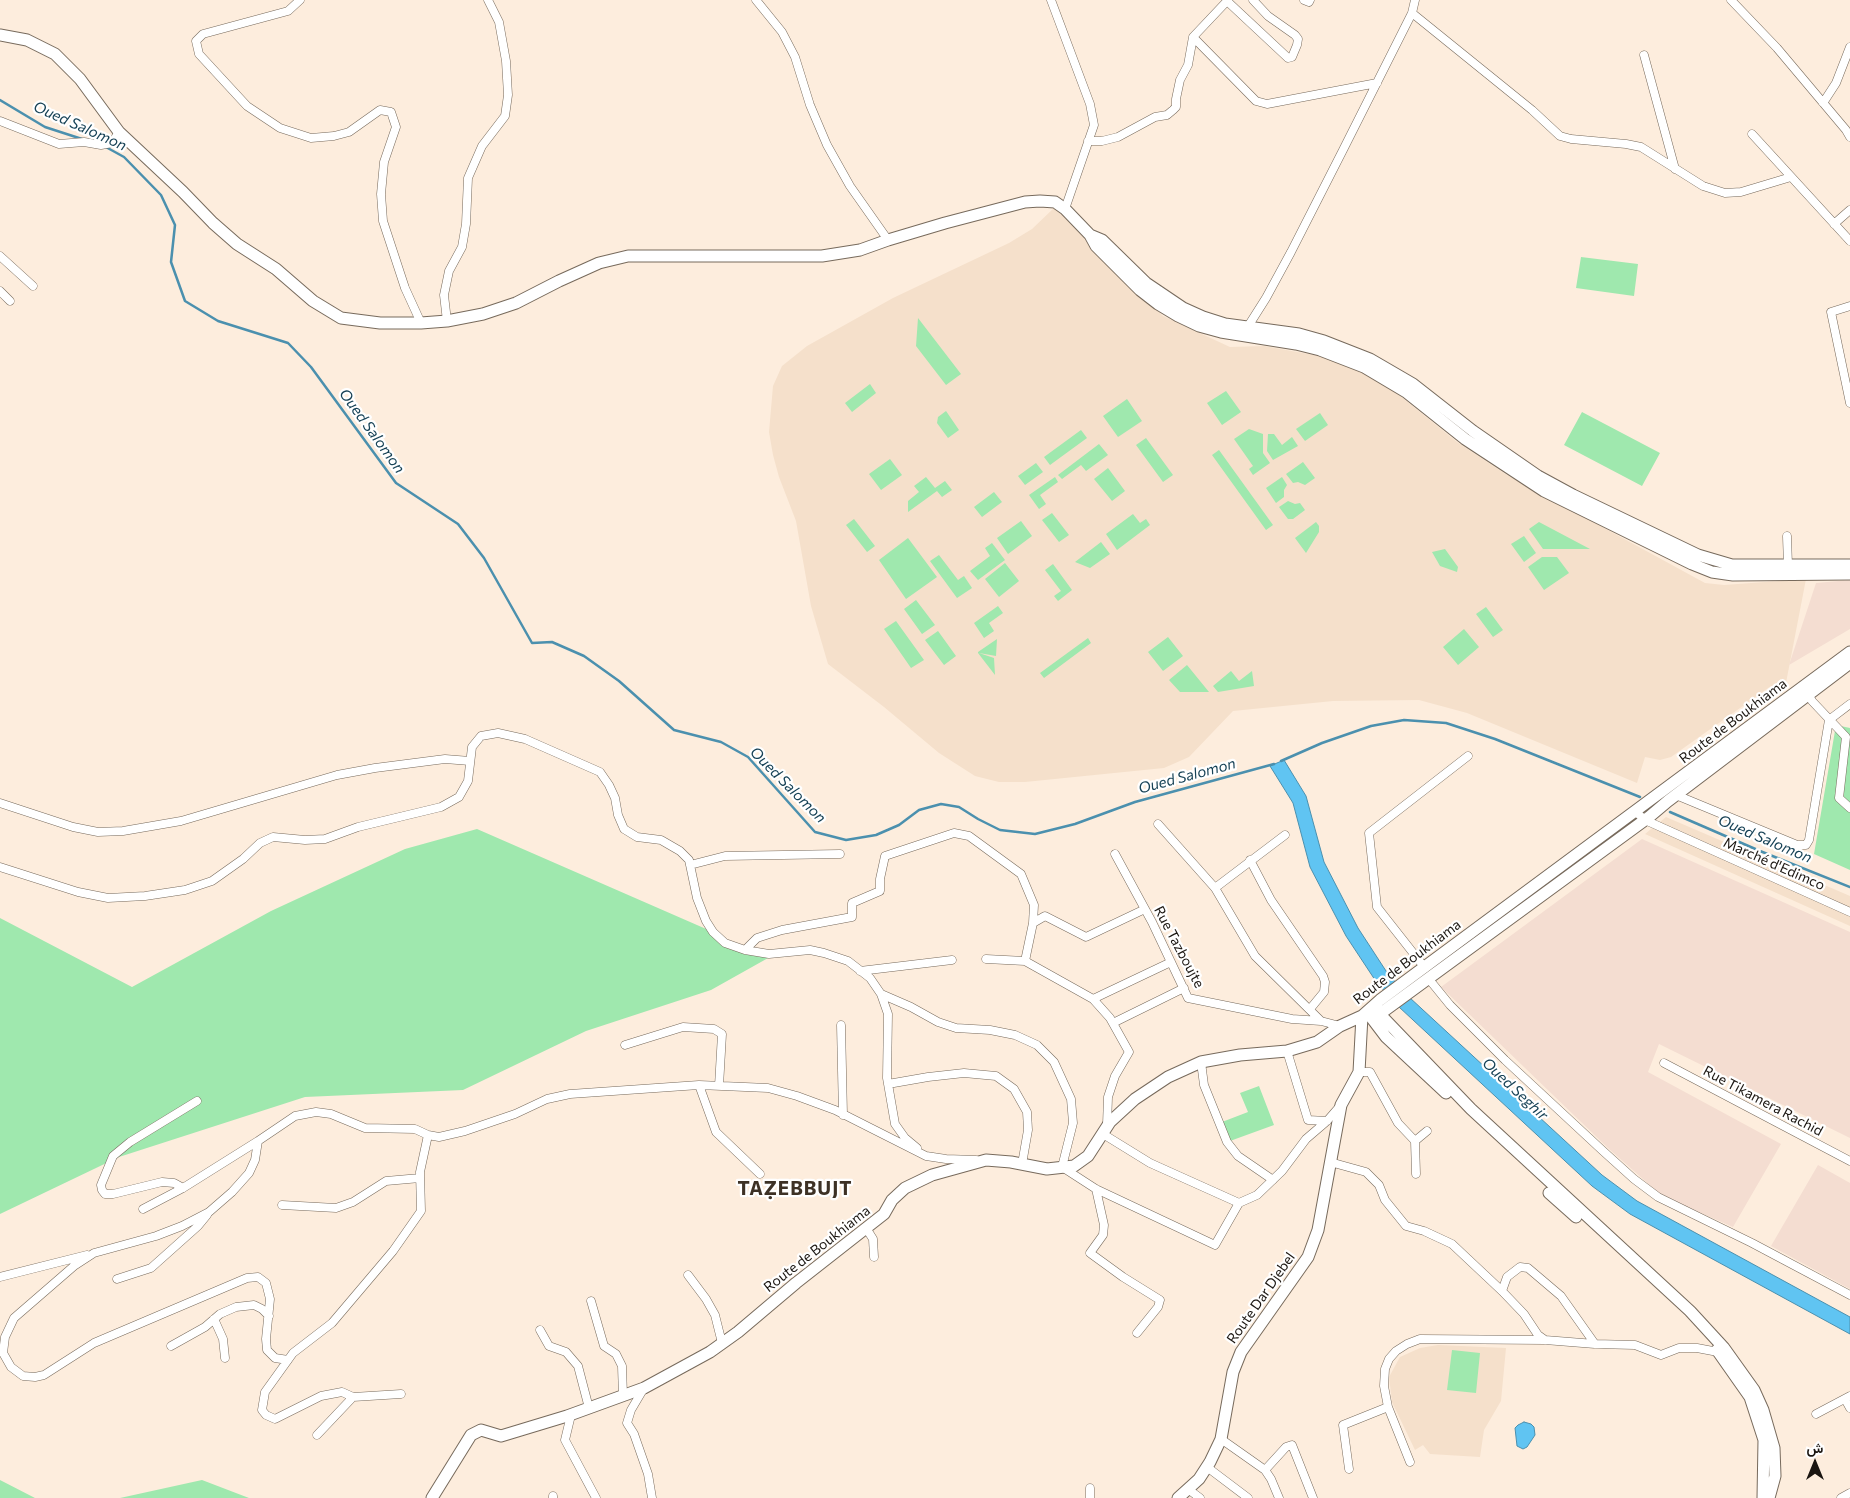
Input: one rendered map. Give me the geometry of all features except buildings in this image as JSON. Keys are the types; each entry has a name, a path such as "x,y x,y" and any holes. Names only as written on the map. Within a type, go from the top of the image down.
{"street":[{"path":"300,0 288,11 203,34 196,42 199,54 246,106 280,128 311,138 334,136 349,132 380,110 391,112 396,126 384,162 381,194 383,221 405,288 420,323"},
{"path":"447,321 444,294 449,271 462,247 466,224 468,178 482,146 505,116 508,95 506,61 500,22 488,0"},
{"path":"756,0 782,32 795,57 810,105 832,153 850,186 888,240"},
{"path":"1051,0 1090,104 1094,125 1065,209"},
{"path":"1088,141 1102,141 1118,137 1155,117 1167,115 1173,110 1176,107 1180,80 1188,65 1193,37 1228,1 1288,58 1292,58 1298,39 1268,16 1253,0"},
{"path":"1304,0 1309,2 1310,0"},
{"path":"1246,328 1266,298 1291,252 1412,14 1414,0"},
{"path":"1730,0 1777,48 1850,136"},
{"path":"1412,14 1532,110 1560,136 1640,147 1703,186 1725,194 1741,192 1791,176"},
{"path":"0,35 26,40 55,54 80,79 120,132 213,223 237,244 276,269 313,301 341,318 380,323 447,321 483,314 516,303 559,280 599,263 628,256 822,256 860,250 888,240 1025,202 1054,202 1065,209 1090,235 1096,246 1140,290 1178,316 1199,326 1221,332 1298,339 1372,371 1406,392 1465,439 1544,491 1702,569 1733,575 1850,574"},
{"path":"1193,37 1256,101 1267,104 1377,83"},
{"path":"1823,103 1836,82 1850,47"},
{"path":"1644,55 1675,169"},
{"path":"0,121 59,144 84,142 100,145 112,143 120,132"},
{"path":"1752,134 1850,241"},
{"path":"1834,224 1850,210"},
{"path":"1090,235 1100,238 1146,283 1183,308 1203,318 1224,324 1347,349 1392,371 1413,384 1473,431 1538,476 1698,555 1732,565 1850,565"},
{"path":"0,256 32,286"},
{"path":"0,291 10,301"},
{"path":"1850,306 1831,312 1850,403"},
{"path":"1787,536 1788,566"},
{"name":"Route de Boukhiama","path":"1423,975 1647,819 1667,797 1850,652"},
{"name":"Route de Boukhiama","path":"432,1498 471,1434 481,1430 501,1436 571,1415 644,1388 722,1343 884,1214 892,1200 905,1188 932,1176 986,1160 1047,1169 1074,1166 1088,1156 1105,1131 1135,1099 1168,1077 1201,1062 1240,1055 1287,1051 1317,1042 1340,1026 1374,1011 1639,810 1667,797 1850,663"},
{"path":"1808,694 1812,701 1846,738 1839,798 1850,808"},
{"path":"1667,797 1797,845 1806,845 1809,840 1829,720 1850,704"},
{"path":"0,867 78,892 108,898 145,896 185,890 212,881 243,859 260,843 273,837 305,840 325,838 441,807 459,797 468,781 472,747 481,736 498,733 525,739 600,772 615,798 618,815 624,829 637,837 661,840 680,851 689,860 697,898 706,921 713,932 725,943 745,950 769,954 810,950 824,953 848,961 870,978 881,994 888,1014 888,1084 895,1124 905,1138 926,1156"},
{"path":"1468,756 1369,832 1377,907 1423,975 1505,1060 1603,1151 1658,1197 1752,1243 1850,1295"},
{"path":"0,803 72,827 98,832 123,831 181,821 337,775 445,759 470,761"},
{"name":"Marché d'Edimco","path":"1639,810 1647,819 1850,912"},
{"path":"1158,824 1215,888 1255,956 1321,1021"},
{"path":"745,950 757,938 782,930 852,917 852,904 880,891 880,878 885,856 954,833 968,836 1021,874 1034,905 1045,916 1086,937 1145,909"},
{"path":"1215,888 1285,835"},
{"path":"690,865 725,856 840,854"},
{"name":"Rue Tazboujte","path":"1115,854 1145,909 1188,998 1292,1020 1321,1021 1340,1026"},
{"path":"1250,860 1271,900 1323,976 1325,982 1324,992 1310,1010"},
{"path":"1025,961 1033,923 1034,905"},
{"path":"1033,923 1045,916"},
{"path":"860,971 952,960"},
{"path":"986,960 1025,961 1093,999 1113,1023 1129,1052 1115,1076 1108,1097 1105,1131 1150,1163 1238,1203"},
{"path":"1093,999 1171,962"},
{"path":"1113,1023 1184,988"},
{"path":"881,994 956,1028 990,1030 1037,1045 1054,1062 1071,1099 1072,1123 1062,1167 1096,1189 1215,1245 1238,1203 1257,1195 1273,1180 1306,1139 1327,1121 1341,1105"},
{"path":"1374,1011 1471,1109 1596,1222 1690,1311 1724,1348 1754,1390 1774,1448 1775,1476 1769,1498"},
{"path":"1374,1011 1386,1037 1563,1206 1695,1325 1718,1352 1750,1397 1764,1440 1763,1498"},
{"name":"Route Dar Djebel","path":"1178,1498 1199,1479 1221,1439 1233,1372 1241,1352 1253,1332 1308,1257 1318,1230 1341,1105 1359,1072 1374,1011"},
{"path":"841,1025 844,1115"},
{"path":"625,1045 683,1027 714,1028 722,1034 720,1086"},
{"path":"1287,1051 1308,1120 1327,1121"},
{"path":"1201,1062 1204,1085 1227,1142 1238,1156 1273,1180"},
{"name":"Rue Tikamera Rachid","path":"1664,1063 1850,1161"},
{"path":"1359,1072 1370,1072 1398,1123 1415,1141 1416,1174"},
{"path":"888,1084 964,1073 996,1076 1014,1089 1027,1112 1028,1130 1022,1164"},
{"path":"699,1085 716,1132 760,1174"},
{"path":"143,1209 183,1188 295,1116 316,1112 331,1114 364,1128 415,1129 428,1135 439,1137 465,1131 515,1114 547,1099 570,1094 699,1085 768,1088 797,1096 844,1115 926,1156 946,1159 986,1160"},
{"path":"183,1188 174,1183 162,1182 105,1194 101,1185 113,1156 130,1142 198,1101"},
{"path":"1415,1141 1427,1131"},
{"path":"401,1394 353,1397 342,1392 321,1396 276,1419 266,1415 262,1410 265,1392 293,1353 332,1323 393,1251 421,1211 420,1178 428,1135"},
{"path":"117,1279 151,1268 198,1226 209,1212 232,1192 249,1173 255,1160 258,1141"},
{"path":"1330,1162 1366,1172 1379,1185 1385,1200 1406,1226 1424,1231 1452,1244 1502,1291 1524,1314 1538,1335 1546,1340"},
{"path":"282,1205 336,1208 353,1202 386,1181 420,1178"},
{"path":"1096,1189 1104,1225 1103,1235 1090,1253 1123,1277 1160,1300 1158,1307 1137,1333"},
{"path":"0,1277 156,1236 182,1226 209,1212"},
{"path":"866,1228 873,1239 874,1257"},
{"path":"0,1345 14,1318 74,1266 94,1253"},
{"path":"1502,1291 1504,1282 1512,1273 1520,1267 1528,1268 1561,1296 1595,1344"},
{"path":"688,1275 715,1315 722,1343"},
{"path":"5,1337 3,1353 12,1367 23,1376 35,1377 44,1375 94,1343 248,1278 258,1278 266,1283 270,1299 266,1340 268,1350 275,1358 288,1360"},
{"path":"591,1301 604,1346 616,1354 622,1366 624,1396"},
{"path":"171,1346 205,1327 220,1314 236,1307 254,1305 262,1309 269,1316"},
{"path":"214,1319 223,1340 225,1358"},
{"path":"540,1330 549,1346 566,1352 578,1366 589,1408"},
{"path":"1410,1462 1388,1407 1384,1386 1385,1369 1389,1359 1396,1351 1420,1339 1546,1340 1635,1345 1661,1355 1679,1348 1697,1348 1718,1352"},
{"path":"644,1388 631,1410 627,1423 634,1434 648,1474 652,1498"},
{"path":"317,1435 353,1397"},
{"path":"1816,1414 1848,1398 1850,1408"},
{"path":"1350,1469 1343,1425 1388,1407"},
{"path":"571,1415 565,1440 596,1498"},
{"path":"1221,1439 1265,1470 1272,1479 1279,1498"},
{"path":"1265,1470 1286,1447 1292,1445 1313,1498"},
{"path":"1207,1467 1248,1498"},
{"path":"1090,1488 1090,1498"},
{"path":"1188,1489 1200,1498"},
{"path":"1841,1498 1850,1493"}],"shaded area":[{"path":"1055,207 1129,284 1163,316 1230,347 1264,346 1325,357 1378,378 1457,442 1507,475 1705,583 1724,585 1806,579 1785,688 1771,686 1671,757 1660,760 1645,757 1637,783 1467,713 1419,700 1333,701 1233,711 1189,757 1164,768 1025,782 999,782 975,776 939,753 828,664 811,606 796,521 779,477 773,455 769,432 773,386 782,366 807,346 893,298 1009,243 1032,229"},
{"path":"1850,580 1850,629 1789,665 1816,583"},
{"path":"1666,817 1850,896 1850,926 1645,834"},
{"path":"1642,839 1850,932 1850,1138 1659,1044 1648,1072 1781,1144 1733,1227 1662,1196 1608,1148 1441,987"},
{"path":"1818,1165 1850,1183 1850,1289 1771,1246"},
{"path":"1438,1345 1506,1348 1501,1401 1484,1430 1480,1457 1430,1454 1423,1445 1415,1450 1392,1402 1389,1377 1400,1357 1420,1348"}],"green space":[{"path":"1581,257 1638,264 1634,296 1576,288"},
{"path":"918,318 961,374 946,385 916,346"},
{"path":"870,384 876,393 852,412 845,403"},
{"path":"1226,391 1241,412 1222,425 1207,403"},
{"path":"1127,399 1142,421 1118,437 1103,416"},
{"path":"946,411 959,430 948,438 937,423 938,417"},
{"path":"1582,412 1660,453 1642,486 1564,445"},
{"path":"1320,413 1328,425 1305,441 1296,429"},
{"path":"1249,429 1263,434 1263,453 1270,463 1253,475 1249,469 1253,466 1234,439"},
{"path":"1081,430 1087,438 1050,465 1044,457"},
{"path":"1268,434 1274,434 1282,445 1292,437 1298,446 1273,460 1267,451"},
{"path":"1146,438 1173,475 1163,482 1136,445"},
{"path":"1099,444 1108,455 1086,471 1081,465 1062,479 1058,475"},
{"path":"1219,450 1273,525 1266,530 1212,455"},
{"path":"890,459 902,475 881,490 869,474"},
{"path":"1303,462 1315,478 1305,485 1298,482 1293,483 1286,474"},
{"path":"1036,463 1043,472 1025,485 1018,476"},
{"path":"1108,468 1125,491 1112,501 1094,479"},
{"path":"926,477 935,488 945,481 952,490 942,497 937,491 908,512 908,501 919,492 914,486"},
{"path":"1055,477 1058,482 1040,495 1046,504 1039,509 1029,495"},
{"path":"1282,477 1287,485 1284,490 1284,497 1276,503 1266,488"},
{"path":"994,492 1002,502 982,517 974,507"},
{"path":"1288,501 1295,504 1300,503 1305,510 1293,519 1288,519 1279,507"},
{"path":"1052,513 1069,535 1059,542 1042,520"},
{"path":"1133,514 1140,523 1146,519 1150,525 1117,550 1106,534"},
{"path":"854,519 875,546 867,552 846,525"},
{"path":"1021,521 1032,536 1008,554 997,538"},
{"path":"1316,522 1319,526 1319,532 1306,553 1295,538"},
{"path":"1539,522 1590,549 1543,549 1529,529"},
{"path":"1524,536 1536,553 1524,562 1511,544"},
{"path":"908,538 937,577 906,599 879,560"},
{"path":"1101,542 1110,554 1090,568 1075,562"},
{"path":"992,543 1005,560 978,580 970,571 990,556 985,548"},
{"path":"1445,549 1458,567 1457,572 1440,566 1432,552"},
{"path":"939,555 958,580 964,576 972,588 957,598 930,561"},
{"path":"1542,557 1557,557 1569,573 1544,590 1528,567"},
{"path":"1005,563 1019,581 999,597 985,579"},
{"path":"1053,564 1072,590 1058,601 1054,596 1061,591 1045,570"},
{"path":"916,600 935,625 922,634 904,609"},
{"path":"998,606 1003,613 989,623 994,631 984,638 974,623"},
{"path":"1486,607 1503,630 1493,637 1476,614"},
{"path":"896,621 924,660 911,668 884,629"},
{"path":"1464,629 1479,647 1458,665 1443,647"},
{"path":"938,631 956,656 944,665 925,640"},
{"path":"1168,637 1183,656 1163,671 1148,652"},
{"path":"1088,638 1091,643 1044,678 1040,673"},
{"path":"997,639 996,656 979,653 994,658 995,675 978,652"},
{"path":"1187,665 1209,692 1180,692 1169,680"},
{"path":"1231,671 1239,681 1252,671 1254,686 1218,692 1213,686"},
{"path":"1836,725 1850,728 1850,870 1814,854"},
{"path":"477,829 713,932 725,943 777,953 711,990 586,1031 463,1090 305,1097 119,1157 0,1214 0,918 132,987 271,911 405,849"},
{"path":"1259,1086 1274,1125 1230,1141 1222,1122 1248,1112 1240,1093"},
{"path":"1452,1350 1480,1353 1476,1393 1447,1390"},
{"path":"0,1480 35,1498 0,1498"},
{"path":"202,1480 249,1498 120,1498"}],"water":[{"path":"1284,760 1306,796 1324,862 1358,928 1388,974 1409,997 1602,1175 1637,1201 1850,1317 1850,1334 1630,1214 1592,1186 1399,1007 1377,983 1346,936 1310,867 1293,803 1270,766"},
{"path":"1524,1422 1534,1427 1535,1435 1527,1447 1523,1449 1517,1446 1515,1428"}],"waterway":[{"name":"Oued Salomon","path":"0,100 45,127 82,139"},
{"name":"Oued Salomon","path":"104,146 124,157 161,195 175,225 171,262 185,301 218,321 288,343 311,367 396,483 458,524 484,558 532,643 552,642 584,656 619,681 674,730 721,742 748,757 815,832 846,840 876,835 899,825 919,810 941,804 959,807 1000,830 1035,834 1075,824 1135,802 1274,764"},
{"name":"Oued Salomon","path":"1281,761 1322,743 1371,726 1404,720 1446,723 1495,739 1640,797"},
{"name":"Oued Salomon","path":"1670,812 1850,887"}],"district":[{"name":"TAẒEBBUJT","path":"795,1189"}],"water label":[{"name":"Oued Seghir","path":"1515,1089"}]}
